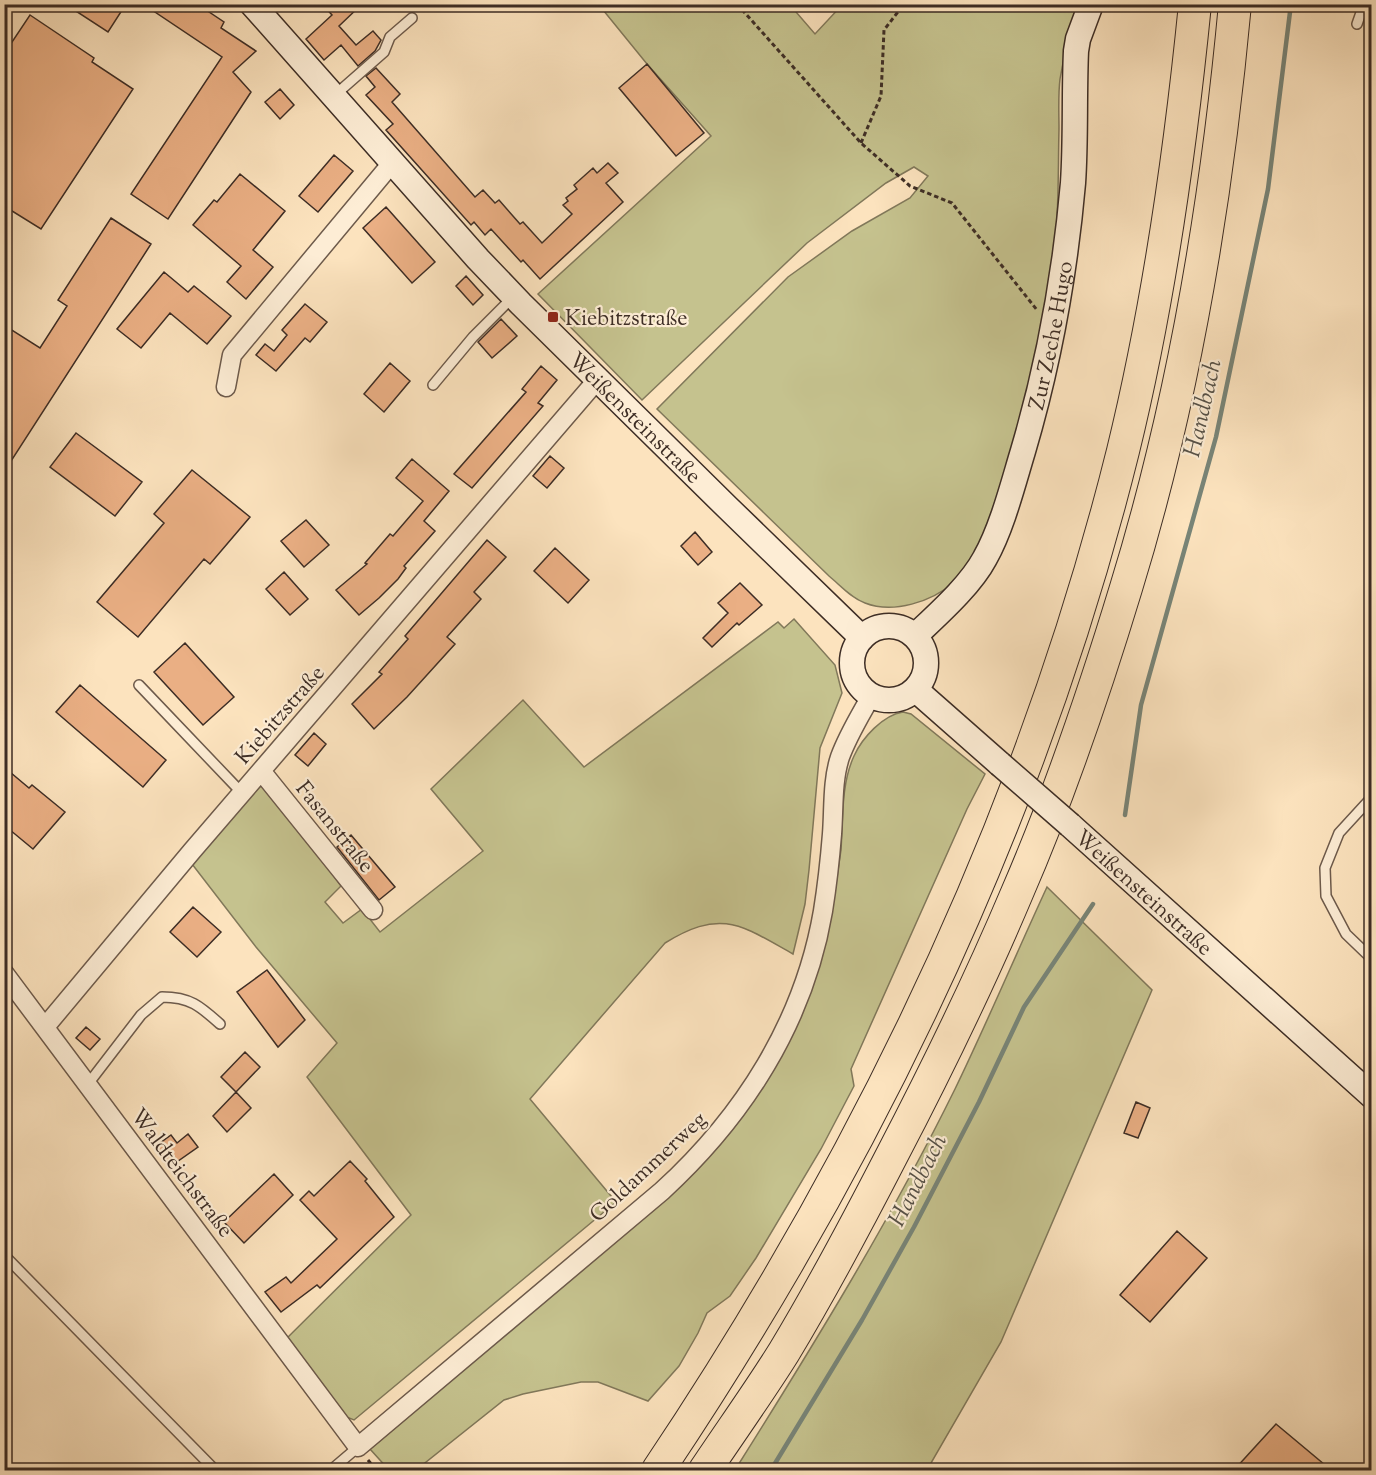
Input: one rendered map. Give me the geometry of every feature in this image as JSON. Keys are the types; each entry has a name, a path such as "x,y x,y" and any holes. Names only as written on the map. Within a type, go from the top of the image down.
{"highway":[{"path":"658,1470 750,1330 814,1220 877,1101 939,972 982,873 1012,801 1060,670 1114,483 1148,338 1171,213 1195,4"},
{"path":"705,1470 784,1352 849,1237 911,1118 976,987 1014,901 1058,789 1095,685 1127,584 1161,458 1209,220 1226,96 1235,4"}],"street":[{"name":"Weißensteinstraße","path":"252,4 392,164 514,296 736,517 862,638"},
{"name":"Zur Zeche Hugo","path":"915,636 974,574 985,558 1015,478 1033,418 1047,362 1066,255 1073,180 1076,51 1091,4"},
{"path":"226,387 232,355 392,164"},
{"name":"Kiebitzstraße","path":"45,1027 242,793 598,379"},
{"path":"894,626 915,636 926,657 923,680 916,690 895,700 883,700 862,689 856,680 852,658 862,638 871,630 894,626"},
{"name":"Weißensteinstraße","path":"916,690 1070,825 1371,1096"},
{"name":"Goldammerweg","path":"358,1447 683,1172 726,1124 748,1095 776,1047 809,971 823,910 839,759 851,732 872,696"},
{"name":"Fasanstraße","path":"262,772 373,910"},
{"name":"Waldteichstraße","path":"4,973 358,1447"}],"lane":[{"path":"1357,24 1364,4"},
{"path":"333,96 384,52 390,37 412,18"},
{"path":"433,385 473,337 514,296"},
{"path":"139,685 242,793"},
{"path":"1371,797 1339,833 1325,868 1326,896 1346,934 1371,959"},
{"path":"88,1084 141,1014 162,997 180,997 199,1005 220,1024"},
{"path":"4,1255 215,1470"},
{"path":"331,1470 358,1447"}],"path":[{"path":"737,4 861,143 910,186 952,203 1038,311"},
{"path":"861,143 881,96 885,30 904,4"}],"shaded area":[{"path":"599,5 790,5 815,34 842,5 1079,5 1060,79 1055,247 1040,344 1006,471 979,545 962,574 935,595 912,604 888,607 865,603 855,598 829,576 657,409 788,277 852,231 910,198 928,176 914,167 886,183 807,243 642,400 538,294 711,136 647,64"},
{"path":"794,619 835,665 842,693 820,748 805,904 793,954 759,935 731,924 717,923 702,926 665,943 530,1099 616,1202 354,1420 344,1416 285,1340 411,1215 307,1077 337,1043 256,947 192,864 255,787 266,786 273,791 341,886 325,902 343,923 362,909 380,932 483,851 431,789 523,700 584,767 778,622 784,628"},
{"path":"903,712 911,714 985,774 967,809 851,1069 854,1086 821,1149 756,1258 730,1296 707,1313 679,1366 648,1401 598,1382 581,1382 523,1394 504,1400 416,1470 389,1470 370,1449 682,1185 712,1154 763,1087 784,1051 801,1014 816,974 827,934 841,850 843,802 854,756 874,728 895,714"},
{"path":"1047,887 1152,990 1001,1342 927,1470 735,1470 822,1330 904,1187 967,1064"}],"building":[{"path":"65,4 126,4 108,32"},
{"path":"143,4 197,4 224,22 221,28 256,51 233,72 251,92 168,219 131,194 222,57"},
{"path":"322,4 362,4 339,26 356,45 373,31 381,40 375,51 358,66 341,45 324,60 306,39 332,15"},
{"path":"30,15 94,58 92,62 133,89 41,229 4,206 4,54"},
{"path":"647,64 704,133 676,156 619,88"},
{"path":"376,68 400,94 392,102 475,197 483,190 495,203 499,200 520,224 523,222 542,243 572,214 563,205 568,201 566,198 577,189 574,185 593,168 597,173 608,163 618,173 606,183 623,202 540,279 491,229 485,235 474,222 471,225 386,130 393,124 366,95 375,87 366,76"},
{"path":"280,89 294,105 280,119 265,102"},
{"path":"334,155 353,171 318,212 299,196"},
{"path":"240,174 285,211 253,250 273,267 246,299 227,282 241,266 193,225 214,200 217,202"},
{"path":"386,207 435,262 412,283 363,228"},
{"path":"111,218 151,244 4,472 4,325 40,348 67,306 58,300"},
{"path":"164,272 188,292 194,286 231,316 207,344 170,313 141,348 117,329"},
{"path":"466,276 483,295 473,305 456,286"},
{"path":"305,304 327,322 310,342 305,338 276,371 256,355 265,344 274,351 287,335 282,330"},
{"path":"501,319 517,336 492,358 478,342"},
{"path":"390,363 410,381 384,412 364,394"},
{"path":"541,366 557,380 538,403 543,406 472,488 454,474 526,392 522,389"},
{"path":"76,433 142,482 115,516 50,467"},
{"path":"550,456 564,468 547,488 533,476"},
{"path":"412,459 449,491 424,521 435,531 404,566 406,568 398,579 359,615 336,590 367,564 365,563 390,534 393,536 423,501 396,478"},
{"path":"192,470 250,517 210,564 204,559 138,637 97,602 164,523 154,514"},
{"path":"306,520 329,545 304,567 281,541"},
{"path":"695,532 712,552 698,565 681,546"},
{"path":"487,540 506,557 474,592 481,599 447,637 455,644 407,697 374,729 352,704 382,674 379,672 408,639 405,636"},
{"path":"555,548 589,580 568,603 534,571"},
{"path":"284,572 308,599 290,615 266,589"},
{"path":"740,583 762,605 739,625 737,623 712,647 703,638 728,613 718,603"},
{"path":"185,643 234,697 203,725 154,672"},
{"path":"80,685 166,760 143,787 56,712"},
{"path":"314,733 326,744 308,766 295,755"},
{"path":"4,767 29,788 32,785 65,812 33,849 4,825"},
{"path":"351,835 395,887 379,900 337,847"},
{"path":"193,907 221,932 197,957 170,932"},
{"path":"267,970 305,1020 278,1047 237,992"},
{"path":"86,1027 100,1039 90,1050 76,1038"},
{"path":"245,1052 260,1067 236,1092 221,1077"},
{"path":"236,1092 251,1108 227,1132 213,1116"},
{"path":"1136,1102 1150,1108 1138,1138 1124,1133"},
{"path":"188,1134 198,1147 171,1166 156,1146 171,1135 177,1143"},
{"path":"350,1161 367,1179 365,1181 394,1217 320,1288 317,1285 281,1312 265,1292 286,1277 291,1283 337,1239 300,1200 309,1191 314,1196"},
{"path":"274,1174 293,1195 244,1243 224,1222"},
{"path":"1177,1231 1207,1258 1150,1322 1120,1295"},
{"path":"1276,1424 1331,1470 1234,1470"}],"waterway":[{"name":"Handbach","path":"1125,815 1141,705 1216,437 1268,189 1291,4"},
{"name":"Handbach","path":"771,1470 862,1320 914,1227 979,1102 1024,1007 1093,904"}],"place":[{"name":"Kiebitzstraße","path":"553,317"}]}
